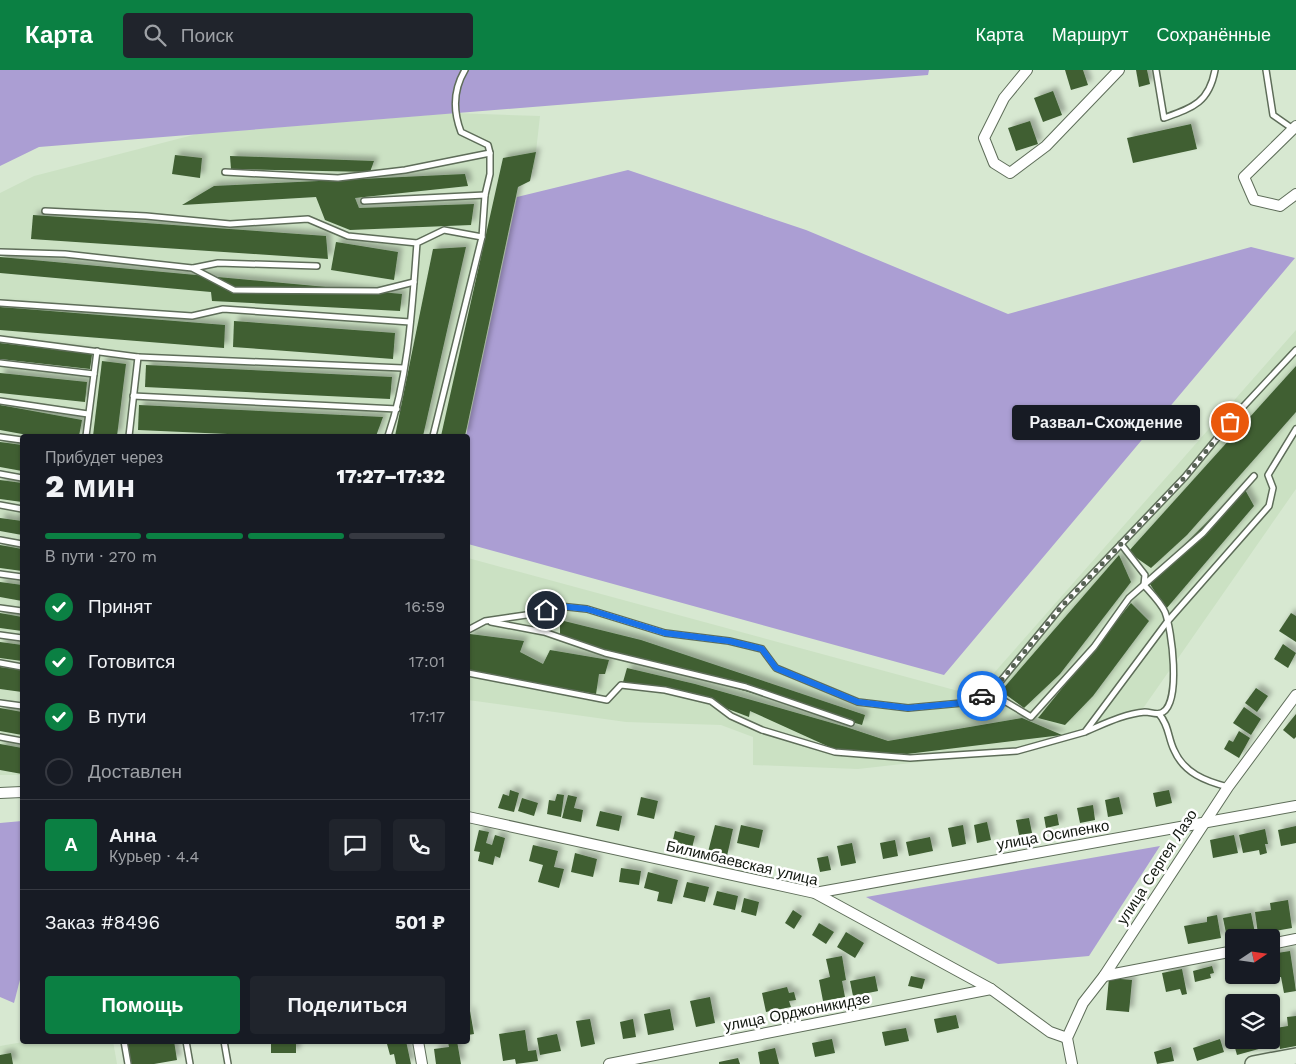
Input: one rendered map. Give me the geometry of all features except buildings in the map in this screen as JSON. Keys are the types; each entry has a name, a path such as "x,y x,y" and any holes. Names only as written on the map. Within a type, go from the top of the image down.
{"main road":[{"path":"1254,1064 1296,1056"}],"street":[{"path":"1027,70 1004,98 984,138 994,163 1010,173 1046,146 1119,70"},
{"path":"1294,128 1244,177 1254,200 1280,206 1296,194"},
{"name":"улица Сергея Лазо","path":"1067,1038 1083,1003 1104,976 1228,788 1296,695"},
{"path":"0,793 20,792"},
{"name":"улица Осипенко","path":"815,893 1296,806"},
{"name":"Билимбаевская улица","path":"470,817 815,893 991,989 1050,1032 1067,1038"},
{"path":"1280,942 1296,939"},
{"path":"1104,976 1225,953"},
{"name":"улица Орджоникидзе","path":"609,1064 991,989"},
{"path":"1067,1038 1072,1064"},
{"path":"419,1044 422,1064"}],"lane":[{"path":"433,434 482,237 485,195 490,174 488,145 460,132 454,114 459,79 464,70"},
{"path":"1156,70 1164,118 1196,106 1212,83 1215,70"},
{"path":"1266,70 1273,115 1294,128"},
{"path":"225,172 338,178 404,170 490,153"},
{"path":"364,201 485,195"},
{"path":"45,211 146,216 230,224 308,219 348,236 417,243 444,230 482,237"},
{"path":"389,434 397,409 410,322 417,243"},
{"path":"0,252 65,254 192,268 218,262 317,266"},
{"path":"192,268 234,290 378,291 414,282"},
{"path":"0,303 192,316 223,310 410,322"},
{"path":"0,339 138,356 403,368"},
{"path":"470,629 485,621 533,614 559,606 587,609 665,633 729,641 762,649 776,668 858,702 908,708 962,703 991,693 1062,606 1185,477 1241,408 1296,350"},
{"path":"86,434 97,351"},
{"path":"128,434 138,356"},
{"path":"0,363 94,374"},
{"path":"133,396 397,409"},
{"path":"0,401 88,414"},
{"path":"1085,732 1167,622 1269,506 1273,488 1268,476 1296,429"},
{"path":"0,436 20,440"},
{"path":"0,474 20,478"},
{"path":"991,693 1031,717 1094,647 1129,598 1203,533 1254,476"},
{"path":"0,505 20,509"},
{"path":"0,540 20,544"},
{"path":"470,673 607,700 621,685 665,690 711,701 731,716 762,730 836,752 910,758 1017,751 1085,732 1123,716 1147,712 1159,714 1166,711 1172,698 1174,681 1173,659 1165,612 1144,584 1145,575 1121,544"},
{"path":"0,574 20,577"},
{"path":"0,608 20,611"},
{"path":"485,621 544,632 605,653 746,687 851,723"},
{"path":"0,635 20,638"},
{"path":"0,663 20,667"},
{"path":"0,703 20,706"},
{"path":"1159,714 1169,730 1174,750 1186,769 1206,781 1228,788"},
{"path":"0,737 20,741"},
{"path":"125,1044 128,1064"},
{"path":"187,1044 190,1064"},
{"path":"225,1044 228,1064"}],"shaded area":[{"path":"0,70 929,70 928,75 39,147 0,166"},
{"path":"454,113 540,116 534,169 514,173 456,434 20,434 20,775 0,775 0,193 34,176 197,134"},
{"path":"628,170 806,230 1008,314 1251,247 1295,258 944,675 470,545 470,434 466,434 517,197"},
{"path":"1296,330 1296,489 1137,717 1017,751 858,769 753,765 753,737 721,725 626,722 470,700 470,559 962,692 979,690"},
{"path":"20,821 20,980 14,1003 0,997 0,823"},
{"path":"1160,846 1089,956 998,964 866,897"},
{"path":"20,1043 114,1044 117,1064 0,1064 0,1046"}],"way so far":[{"path":"982,696 991,693 1062,606 1185,477 1230,422"}],"place":[{"name":"Развал-Схождение","path":"1230,422"}],"route":[{"path":"546,610 559,606 587,609 665,633 729,641 762,649 776,668 858,702 908,708 962,703 982,696"}]}
